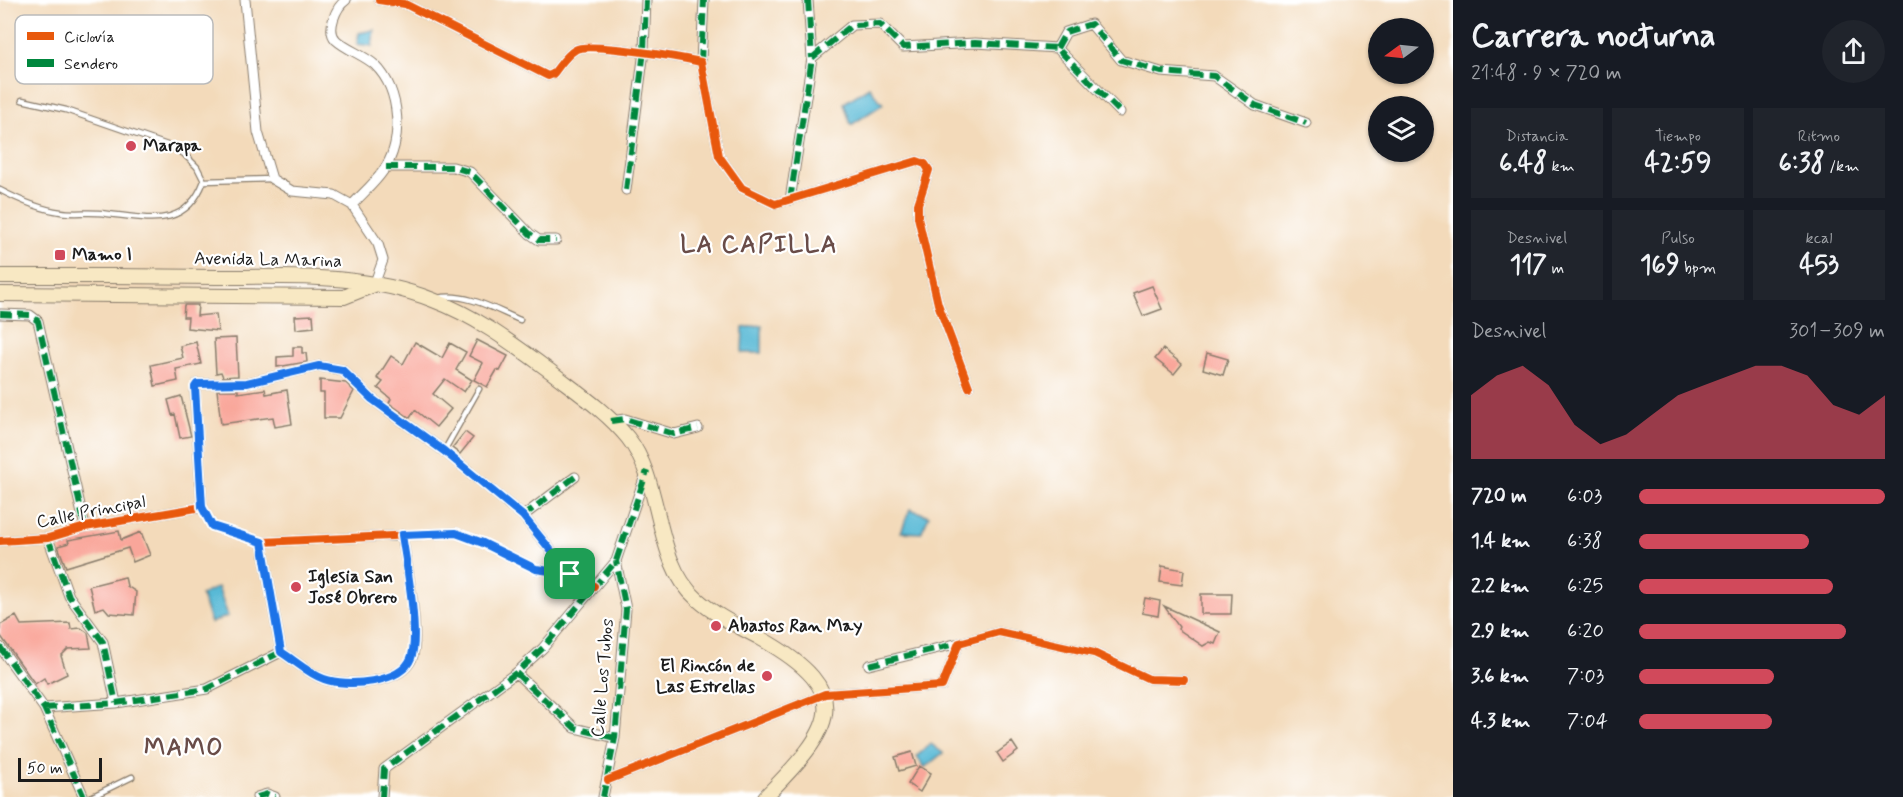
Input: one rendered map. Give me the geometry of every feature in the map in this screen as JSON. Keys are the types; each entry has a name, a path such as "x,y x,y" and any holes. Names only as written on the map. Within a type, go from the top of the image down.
{"main road":[{"name":"Avenida La Marina","path":"0,276 341,277 374,285"},
{"name":"Avenida La Marina","path":"0,294 344,297 374,285"},
{"path":"374,285 432,299 475,318 537,362 611,421 628,438 646,471 673,564 681,581 713,612 785,652 818,681 825,694 827,705 825,720 815,741 765,797"}],"street":[{"path":"245,0 253,99 258,132 272,179 292,190 334,195 352,205 378,244 383,260 374,285"},
{"path":"346,0 338,8 332,30 335,39 374,64 389,83 398,117 393,150 386,167 352,205"},
{"path":"379,0 405,4 548,76 553,74 578,48 644,51 701,62"},
{"path":"626,190 644,51 646,0"},
{"path":"704,0 701,62 719,156 742,188 775,204 917,161 925,164 929,170 918,204 918,217 938,304 969,387"},
{"path":"790,200 812,58 808,0"},
{"path":"812,58 852,25 867,22 880,24 903,47 975,43 1057,48 1120,112"},
{"path":"1057,48 1066,32 1091,24 1121,60 1161,72 1214,76 1255,105 1306,123"},
{"path":"386,167 453,167 470,172 530,234 539,240 556,240"},
{"path":"0,314 30,315 38,321 85,527"},
{"path":"570,574 523,516 444,451 372,399 342,370 319,366 247,383 197,384 195,392 202,507 212,526 262,542 456,533 483,543 536,569 570,574 594,586"},
{"path":"611,421 625,419 674,434 698,428"},
{"path":"382,797 384,769 516,673 543,648 616,561 646,471"},
{"path":"523,516 575,477"},
{"name":"Calle Principal","path":"0,541 48,538 85,527 202,507"},
{"path":"262,542 281,652 324,679 369,684 399,672 411,658 414,620 402,535"},
{"path":"48,538 69,597 103,642 116,703"},
{"name":"Calle Los Tubos","path":"603,797 615,738 626,609 616,561"},
{"path":"869,665 999,632 1094,653 1149,679 1184,680"},
{"path":"608,780 825,694 942,686 959,643"},
{"path":"0,647 44,708 84,797"},
{"path":"44,708 116,703 207,689 281,652"},
{"path":"516,673 575,728 615,738"},
{"path":"257,797 267,794 275,797"}],"lane":[{"path":"0,190 26,203 61,212 100,213 136,220 162,219 183,210 198,198 204,181 197,167 184,154 167,145 66,110 22,100"},
{"path":"204,181 272,179"},
{"path":"432,299 447,296 472,300 520,320"},
{"path":"444,451 479,389"},
{"path":"91,797 132,777"}],"water":[{"path":"374,30 372,46 357,44 359,33"},
{"path":"869,87 883,104 851,125 844,103"},
{"path":"762,325 762,353 742,353 743,328"},
{"path":"910,509 929,516 921,533 901,532"},
{"path":"218,587 228,616 211,623 201,595"},
{"path":"931,744 943,753 924,768 917,756"}],"building":[{"path":"1152,286 1162,309 1143,316 1133,293"},
{"path":"184,305 198,305 197,316 216,314 218,331 187,328 188,317 183,317"},
{"path":"313,315 314,327 296,329 295,316"},
{"path":"236,338 238,376 223,377 221,372 216,373 214,339"},
{"path":"477,340 508,356 487,387 474,380 483,363 469,356"},
{"path":"196,342 201,364 176,369 178,381 155,386 151,365 183,358 180,346"},
{"path":"415,342 442,358 450,343 466,352 456,370 472,380 464,392 445,379 433,394 451,409 436,427 415,410 410,418 389,403 391,399 378,388 383,382 377,378 391,356 403,364"},
{"path":"293,347 302,347 302,353 306,353 307,362 277,367 277,357 293,356"},
{"path":"1163,349 1182,364 1174,374 1155,359"},
{"path":"1207,353 1228,359 1223,375 1203,369"},
{"path":"320,380 346,383 354,391 340,418 324,418 324,393 320,393"},
{"path":"265,389 266,394 287,390 292,424 275,427 273,417 221,424 217,390 238,390 238,393"},
{"path":"181,396 191,436 180,438 175,414 172,415 168,400"},
{"path":"465,432 473,438 460,454 452,448"},
{"path":"119,531 121,540 141,532 150,555 133,562 128,548 66,567 58,546 69,543 68,540"},
{"path":"1162,566 1184,570 1182,585 1160,582"},
{"path":"125,577 127,586 136,592 134,615 109,613 104,607 95,610 89,586"},
{"path":"1201,594 1232,594 1231,614 1201,614"},
{"path":"1145,598 1160,601 1158,616 1142,613"},
{"path":"1164,606 1220,632 1215,644 1210,642 1203,646 1178,629 1179,627"},
{"path":"16,616 21,625 70,623 71,629 81,628 88,633 91,648 68,649 61,656 67,674 47,684 44,678 35,684 0,635 0,625"},
{"path":"1012,742 1018,751 1003,762 997,753"},
{"path":"912,752 916,766 899,771 895,757"},
{"path":"919,766 931,773 920,792 908,784"}],"marked path":[{"path":"626,190 644,51 646,0"},
{"path":"701,62 704,0"},
{"path":"808,0 812,58"},
{"path":"790,200 812,58 852,25 880,24 903,47 975,43 1057,48 1120,112"},
{"path":"1057,48 1066,32 1091,24 1121,60 1161,72 1214,76 1255,105 1306,123"},
{"path":"386,167 453,167 470,172 530,234 539,240 556,240"},
{"path":"0,314 30,315 38,321 85,527"},
{"path":"202,507 195,392 197,384 247,383 319,366 342,370 372,399 444,451 523,516 570,574"},
{"path":"611,421 625,419 674,434 698,428"},
{"path":"382,797 384,769 516,673 543,648 616,561 647,471"},
{"path":"523,516 575,477"},
{"path":"262,542 281,652 318,677 345,683 359,683 397,673 406,667 412,658 415,633 414,616 402,535"},
{"path":"48,538 69,596 103,642 116,703"},
{"path":"603,797 615,738 626,609 616,561"},
{"path":"869,665 959,643"},
{"path":"0,647 44,708 84,797"},
{"path":"44,708 116,703 207,689 281,652"},
{"path":"516,673 575,728 615,738"},
{"path":"257,797 267,794 275,797"}],"cycle path":[{"path":"379,0 405,4 548,76 553,74 572,52 583,48 635,51 701,62 719,156 742,188 775,204 917,161 925,164 929,170 918,204 918,217 938,304 969,387"},
{"path":"0,541 48,538 85,527 202,507 212,526 262,542 456,533 483,543 536,569 570,574 594,586"},
{"path":"608,780 825,694 942,686 959,643 999,632 1094,653 1149,679 1184,680"}],"place":[{"name":"Marapa","path":"131,146"},
{"name":"Mamo I","path":"60,255"},
{"name":"Iglesia San José Obrero","path":"296,587"},
{"name":"Abastos Ran May","path":"716,626"},
{"name":"El Rincón de Las Estrellas","path":"767,676"}],"district":[{"name":"LA CAPILLA","path":"759,245"},
{"name":"MAMO","path":"184,748"}],"route":[{"path":"319,366 342,370 372,399 444,451 523,516 570,574 536,569 483,543 456,533 402,535 414,620 411,658 399,672 369,684 324,679 281,652 262,542 212,526 202,507 195,387 197,384 247,383 319,366"}]}
